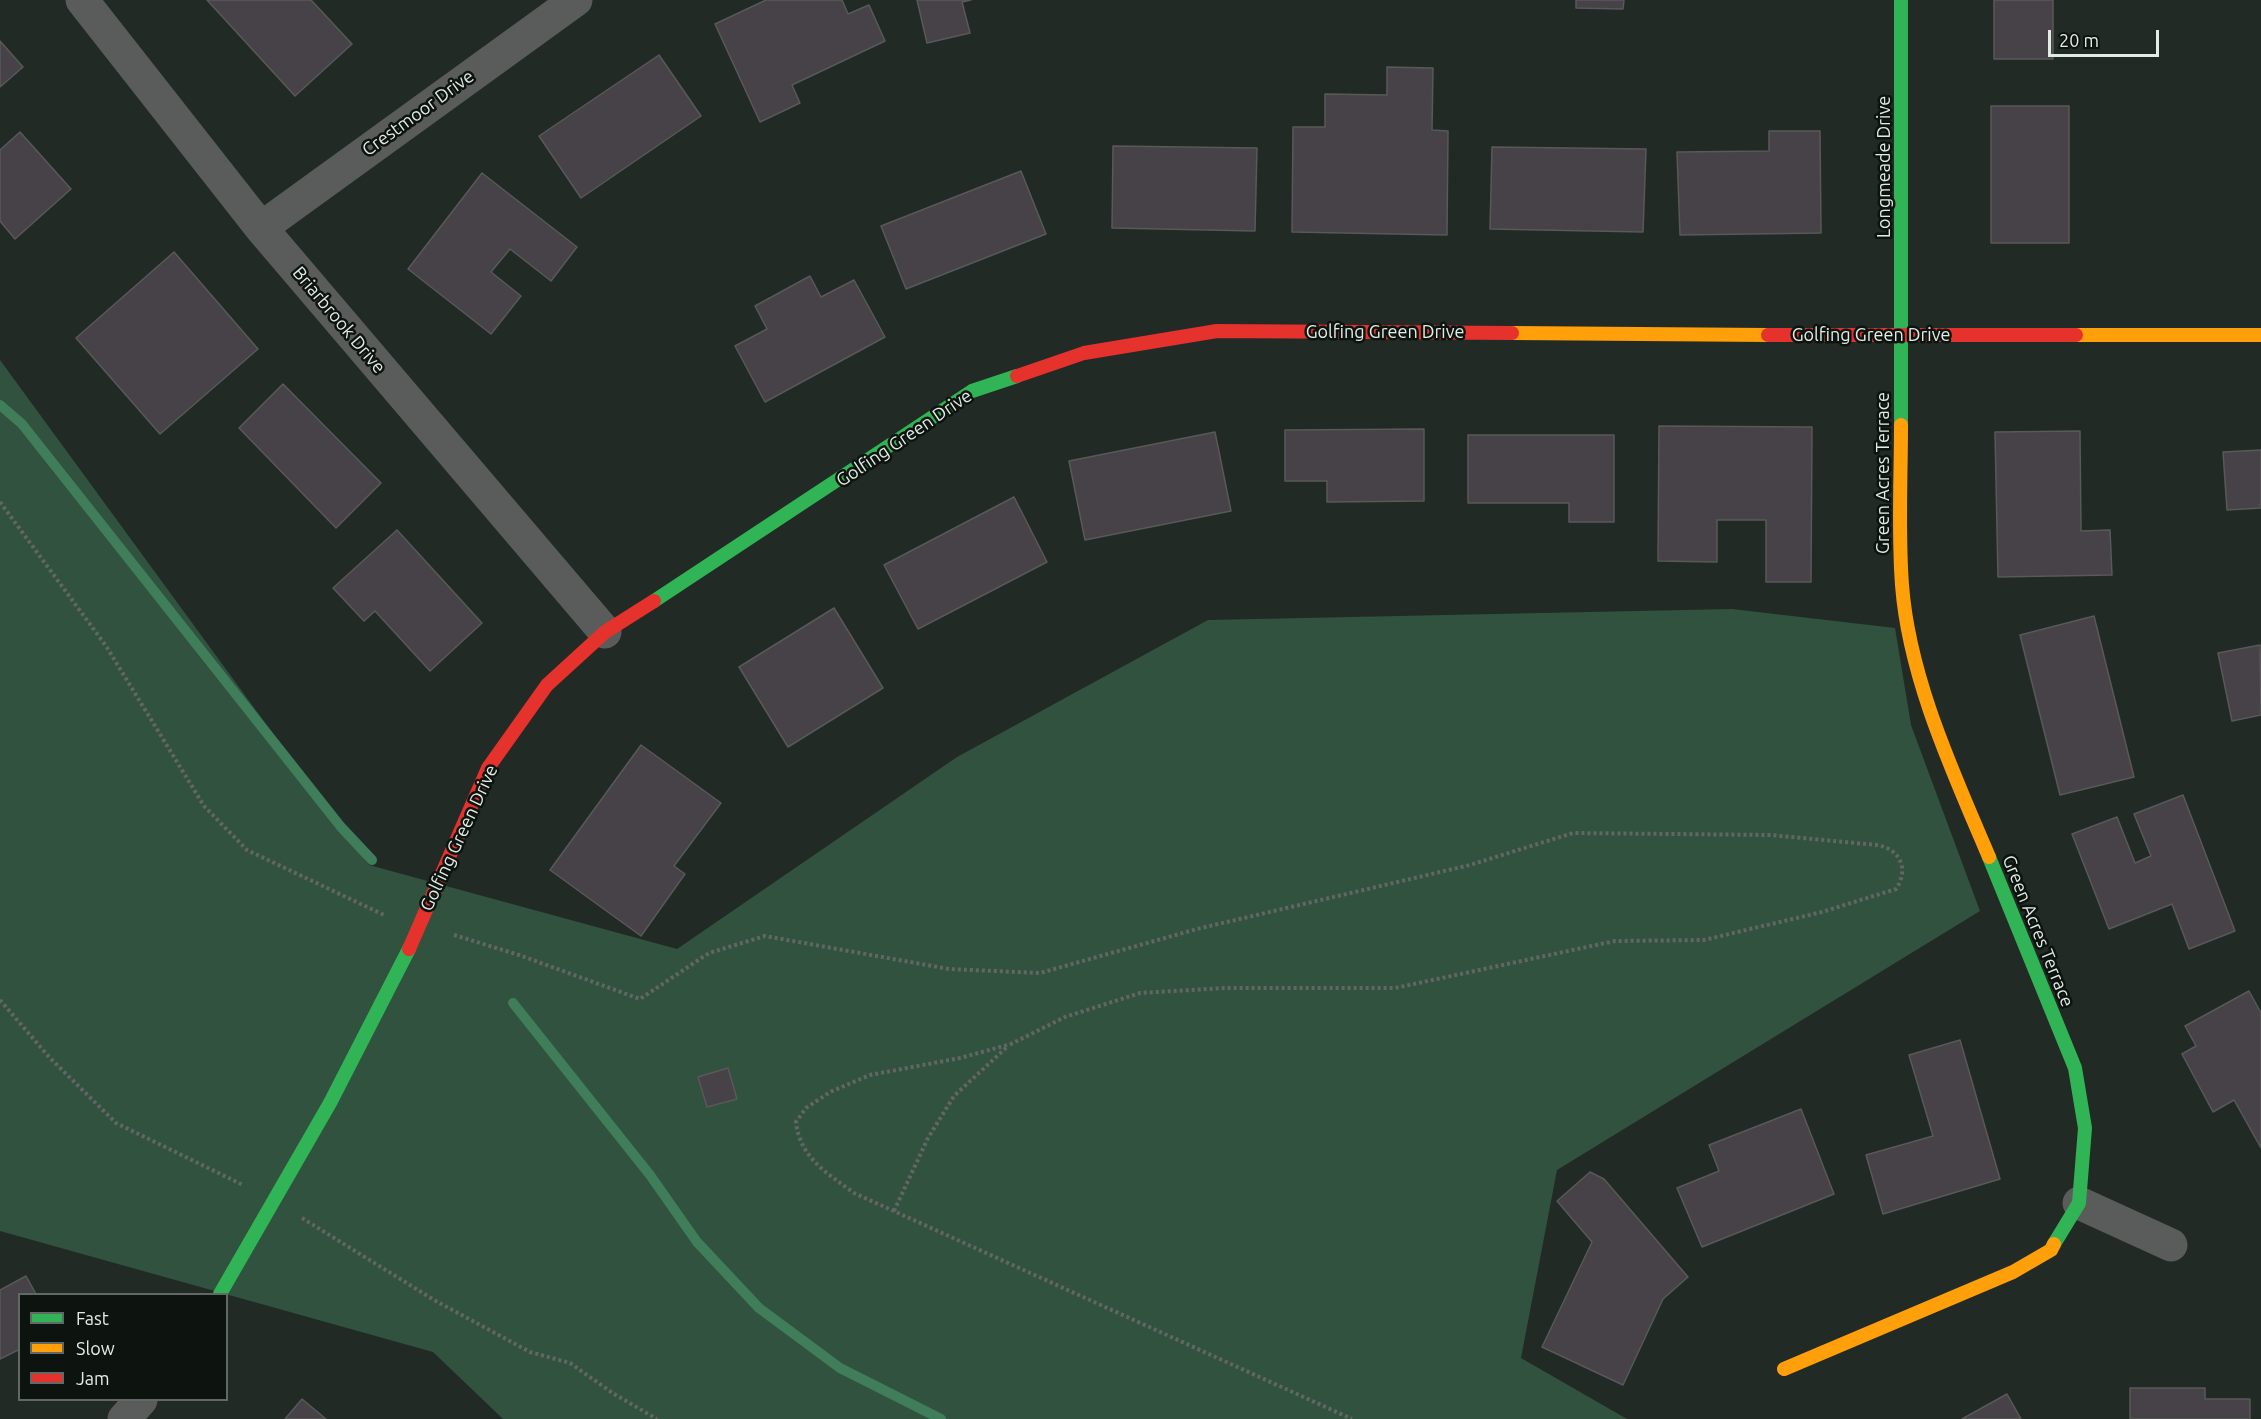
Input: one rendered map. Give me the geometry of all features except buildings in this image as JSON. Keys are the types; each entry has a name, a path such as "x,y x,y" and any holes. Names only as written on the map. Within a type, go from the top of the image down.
{"street":[{"name":"Briarbrook Drive","path":"82,0 261,228 605,632"},
{"name":"Crestmoor Drive","path":"261,228 576,0"},
{"name":"Longmeade Drive","path":"1901,0 1902,334"},
{"name":"Golfing Green Drive","path":"221,1293 330,1103 403,962 488,768 546,685 605,632 828,488 972,391 1021,372 1084,353 1217,331 2261,335"},
{"name":"Green Acres Terrace","path":"1784,1369 2013,1272 2051,1250 2079,1203 2085,1128 2075,1068 1935,727 1911,640 1902,586 1899,412 1902,334"},
{"path":"2079,1203 2171,1245"},
{"path":"124,1419 140,1401"}],"path":[{"path":"0,502 106,646 204,806 247,850 387,917 420,924 519,955 640,999 709,953 765,936 949,969 1040,973 1197,929 1470,865 1573,833 1770,835 1886,846 1893,851 1902,865 1903,874 1896,889 1822,912 1704,940 1616,941 1395,988 1225,988 1140,993 1065,1017 1011,1044 960,1058 870,1075 830,1092 806,1108 796,1122 798,1140 818,1166 854,1193 1352,1419"},
{"path":"0,1000 49,1057 116,1123 274,1200 434,1300 530,1352 570,1363 614,1394 657,1419"},
{"path":"894,1211 928,1138 954,1096 1011,1044"}],"green space":[{"path":"0,360 369,865 677,949 957,757 1208,620 1732,609 1895,628 1911,725 1980,911 1557,1170 1521,1358 1627,1419 503,1419 433,1352 0,1231"}],"waterway":[{"path":"0,405 22,424 341,827 372,860"},
{"path":"513,1003 650,1175 697,1242 759,1308 840,1368 941,1419"}],"traffic: fast":[{"path":"1901,0 1901,425"},
{"path":"654,601 972,391 1017,376"},
{"path":"1989,857 2075,1068 2085,1128 2079,1203 2054,1244"},
{"path":"221,1293 330,1103 409,949"}],"traffic: slow":[{"path":"1512,333 1768,335"},
{"path":"2076,335 2261,335"},
{"path":"1901,425 1902,585 1913,655 1947,758 1989,857"},
{"path":"1784,1369 2013,1272 2051,1250 2054,1244"}],"traffic: jam":[{"path":"1017,376 1084,353 1217,331 1512,333"},
{"path":"1768,335 2076,335"},
{"path":"409,949 488,768 547,685 605,632 654,601"}]}
